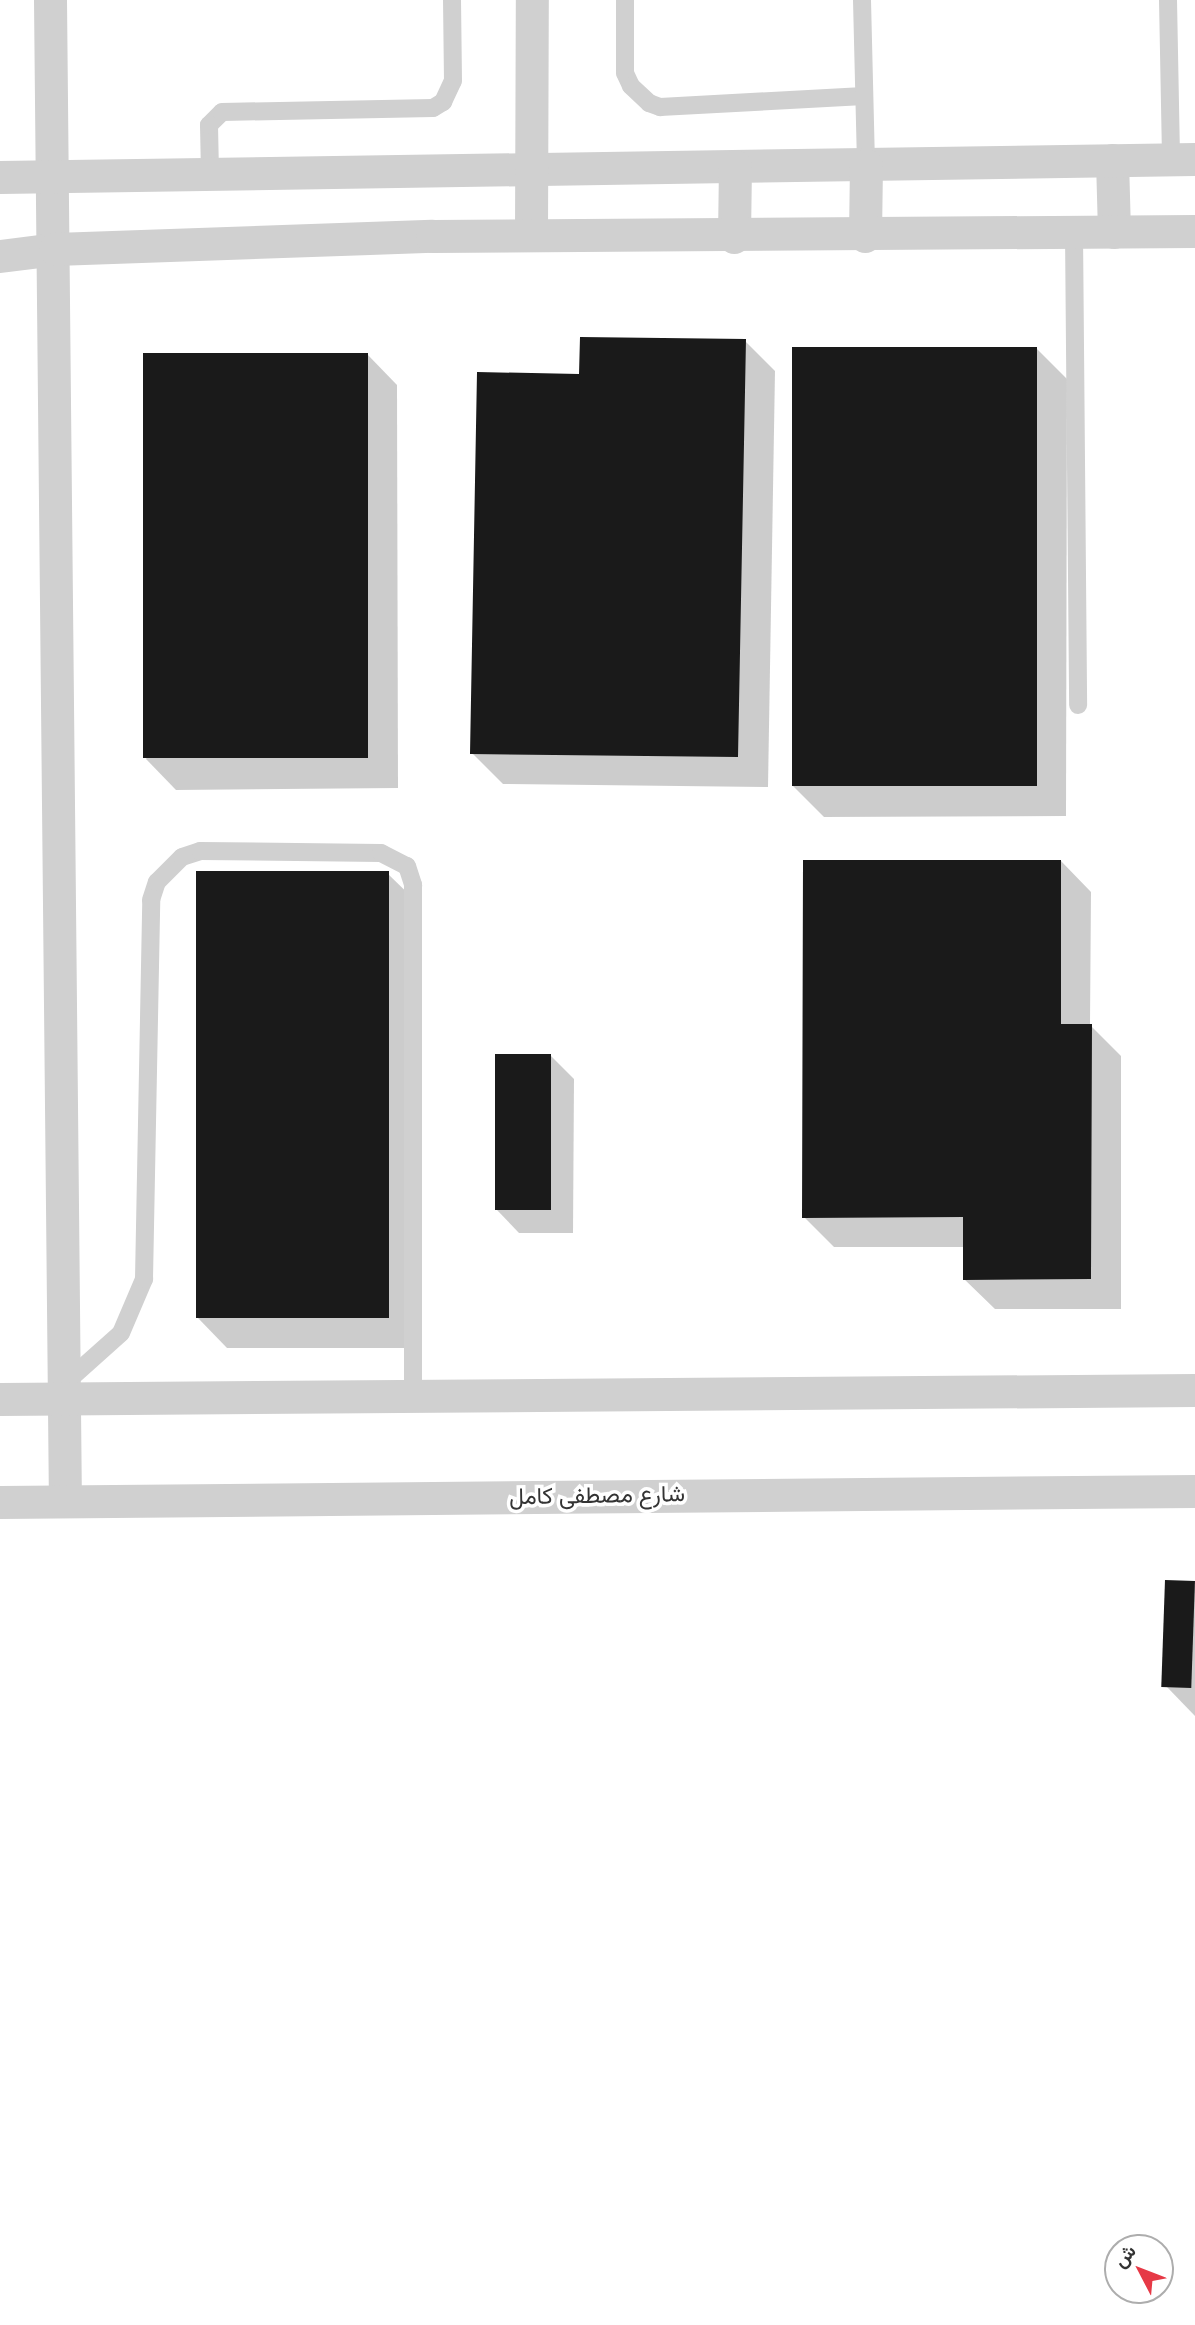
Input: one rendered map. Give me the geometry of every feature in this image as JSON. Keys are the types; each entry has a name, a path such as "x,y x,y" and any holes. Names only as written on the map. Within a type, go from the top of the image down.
{"street":[{"path":"50,0 55,249 65,1501"},
{"path":"531,235 532,0"},
{"path":"0,177 1183,159"},
{"path":"1112,160 1114,232"},
{"path":"865,236 866,165"},
{"path":"734,237 735,166"},
{"path":"0,256 55,249 531,235 734,237 1195,231"},
{"path":"0,1399 64,1391 413,1394 1195,1390"},
{"name":"شارع مصطفى كامل","path":"0,1502 1195,1491"}],"lane":[{"path":"210,173 209,125 222,112 433,107 443,102 453,81 452,0"},
{"path":"625,0 625,73 631,86 649,103 660,107 864,96"},
{"path":"862,0 866,165"},
{"path":"1168,0 1183,159"},
{"path":"1074,232 1078,705"},
{"path":"64,1391 121,1334 144,1279 151,900 157,882 182,857 200,851 381,853 400,859 413,885 413,1394"}],"building":[{"path":"580,337 746,339 738,757 470,754 477,372 579,374"},
{"path":"792,347 1037,347 1037,786 792,786"},
{"path":"143,353 368,353 368,758 143,758"},
{"path":"803,860 1061,860 1061,1024 1092,1024 1091,1279 963,1280 963,1217 802,1218"},
{"path":"196,871 389,871 389,1318 196,1318"},
{"path":"495,1054 551,1054 551,1210 495,1210"},
{"path":"1165,1580 1195,1581 1191,1688 1161,1687"}]}
